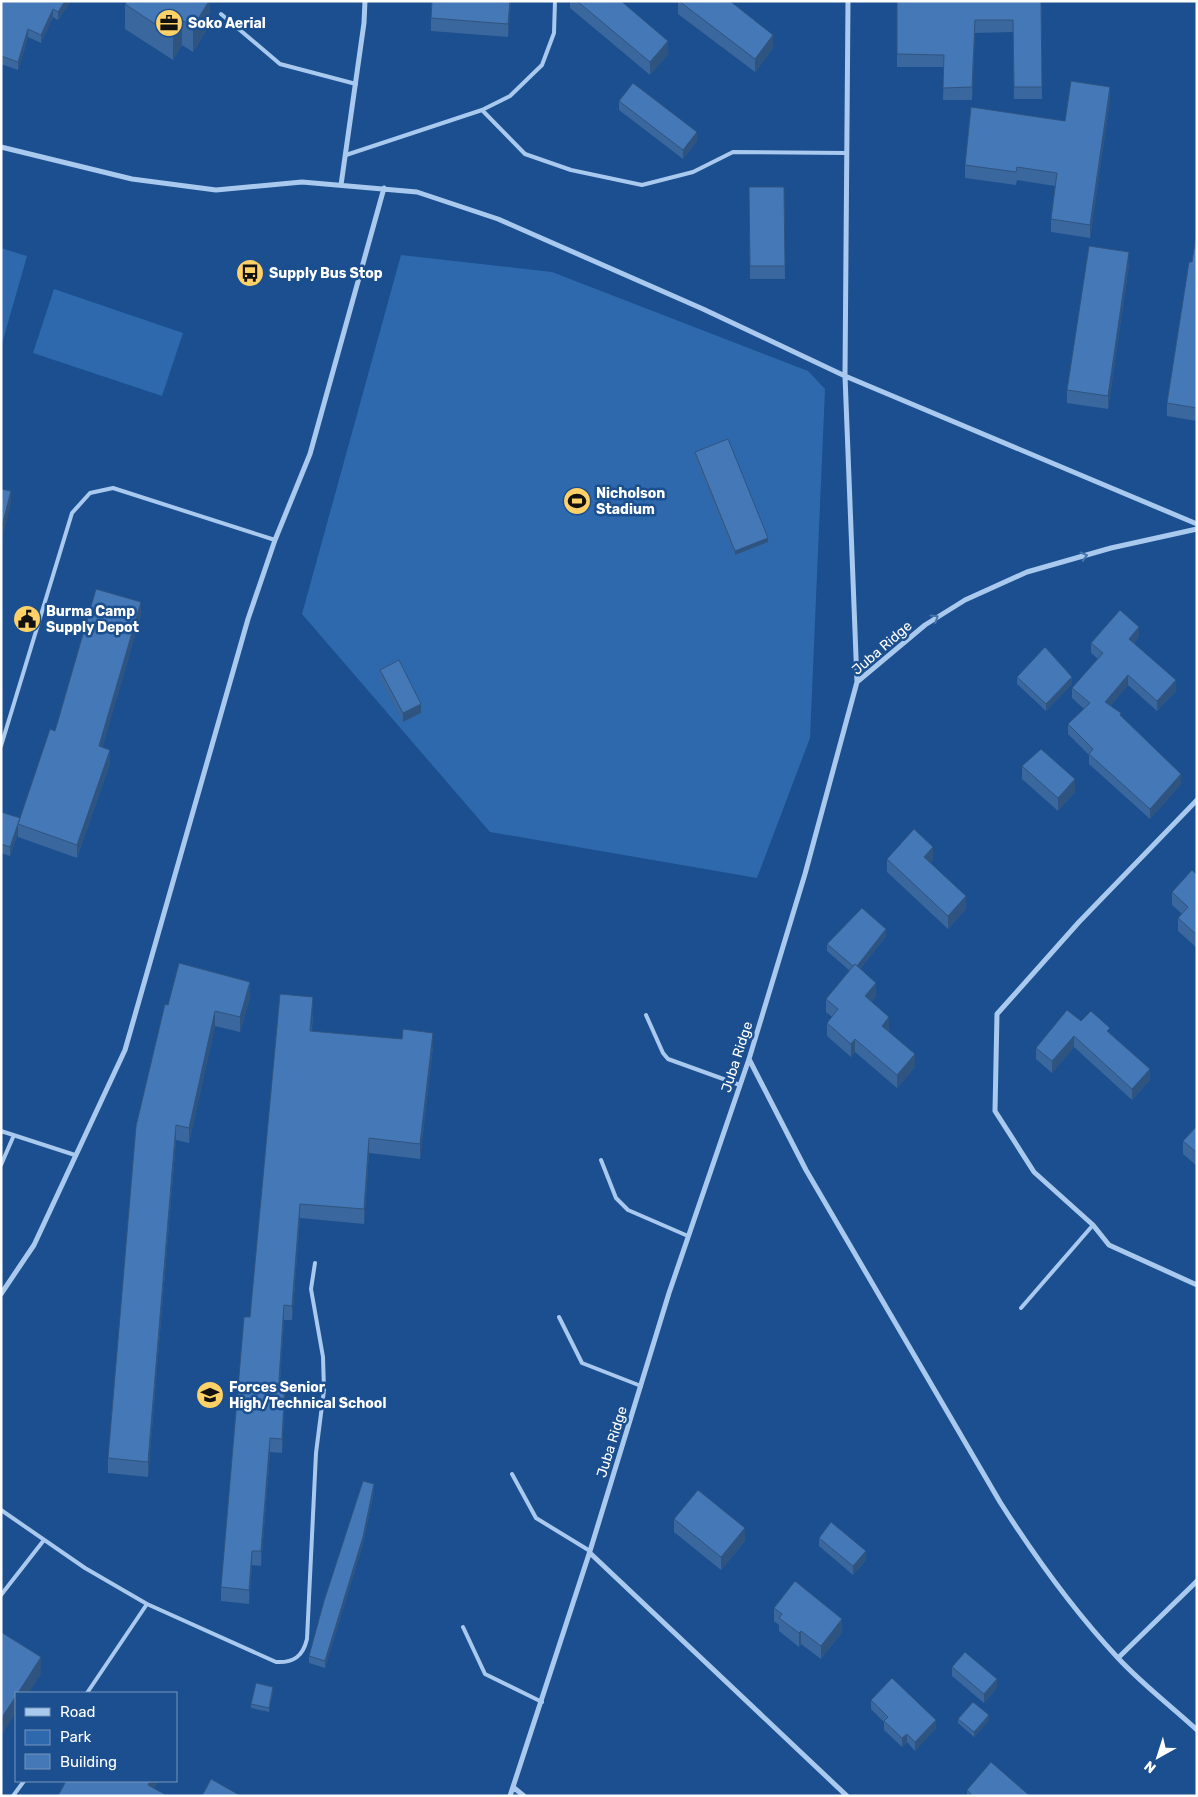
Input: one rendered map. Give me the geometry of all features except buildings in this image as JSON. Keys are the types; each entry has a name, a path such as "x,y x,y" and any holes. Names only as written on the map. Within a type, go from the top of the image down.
{"street":[{"path":"341,185 356,84 365,1"},
{"path":"848,1 845,376 857,682"},
{"path":"1,146 132,179 216,190 302,182 417,192 498,219 703,309 845,376 1197,524"},
{"path":"1,1294 34,1245 125,1050 248,619 275,540 310,454 384,188"},
{"name":"Juba Ridge","path":"510,1796 590,1552 688,1236 749,1059 805,874 857,682 925,625 965,600 1028,572 1112,548 1197,529"},
{"path":"1197,800 1078,922 998,1014 995,1111 1034,1172 1093,1225 1109,1245 1197,1285"},
{"path":"749,1059 806,1170 930,1378 1000,1502 1033,1553 1065,1596 1118,1658 1197,1730"},
{"path":"590,1552 847,1796"},
{"path":"1118,1658 1197,1581"},
{"path":"513,1787 524,1796"}],"lane":[{"path":"346,155 482,110 510,96 542,66 554,33 555,1"},
{"path":"221,14 280,64 356,84"},
{"path":"482,110 525,154 571,170 642,184 693,172 733,152 847,153"},
{"path":"1,746 72,513 90,493 113,488 275,540"},
{"path":"646,1015 663,1054 668,1059 740,1085"},
{"path":"1,1131 75,1155"},
{"path":"1,1165 14,1136"},
{"path":"601,1160 620,1205 688,1236"},
{"path":"1021,1308 1093,1225"},
{"path":"1,1510 85,1568 148,1604 276,1662 287,1662 297,1658 305,1650 307,1639 316,1453 324,1390 323,1356 311,1289 315,1263"},
{"path":"558,1317 582,1364 641,1386"},
{"path":"512,1474 536,1518 590,1552"},
{"path":"1,1595 44,1540"},
{"path":"88,1692 148,1604"},
{"path":"463,1627 485,1674 542,1702"},
{"path":"13,1796 23,1782"}],"green space":[{"path":"1,248 27,256 1,347"},
{"name":"Nicholson Stadium","path":"401,255 552,272 808,371 825,389 810,738 757,878 490,832 302,614"},
{"path":"54,289 183,333 162,396 33,353"}],"place":[{"name":"Soko Aerial","path":"169,23"},
{"name":"Supply Bus Stop","path":"250,273"},
{"name":"Nicholson Stadium","path":"577,501"},
{"name":"Burma Camp Supply Depot","path":"27,619"},
{"name":"Forces Senior High/Technical School","path":"210,1395"}]}
